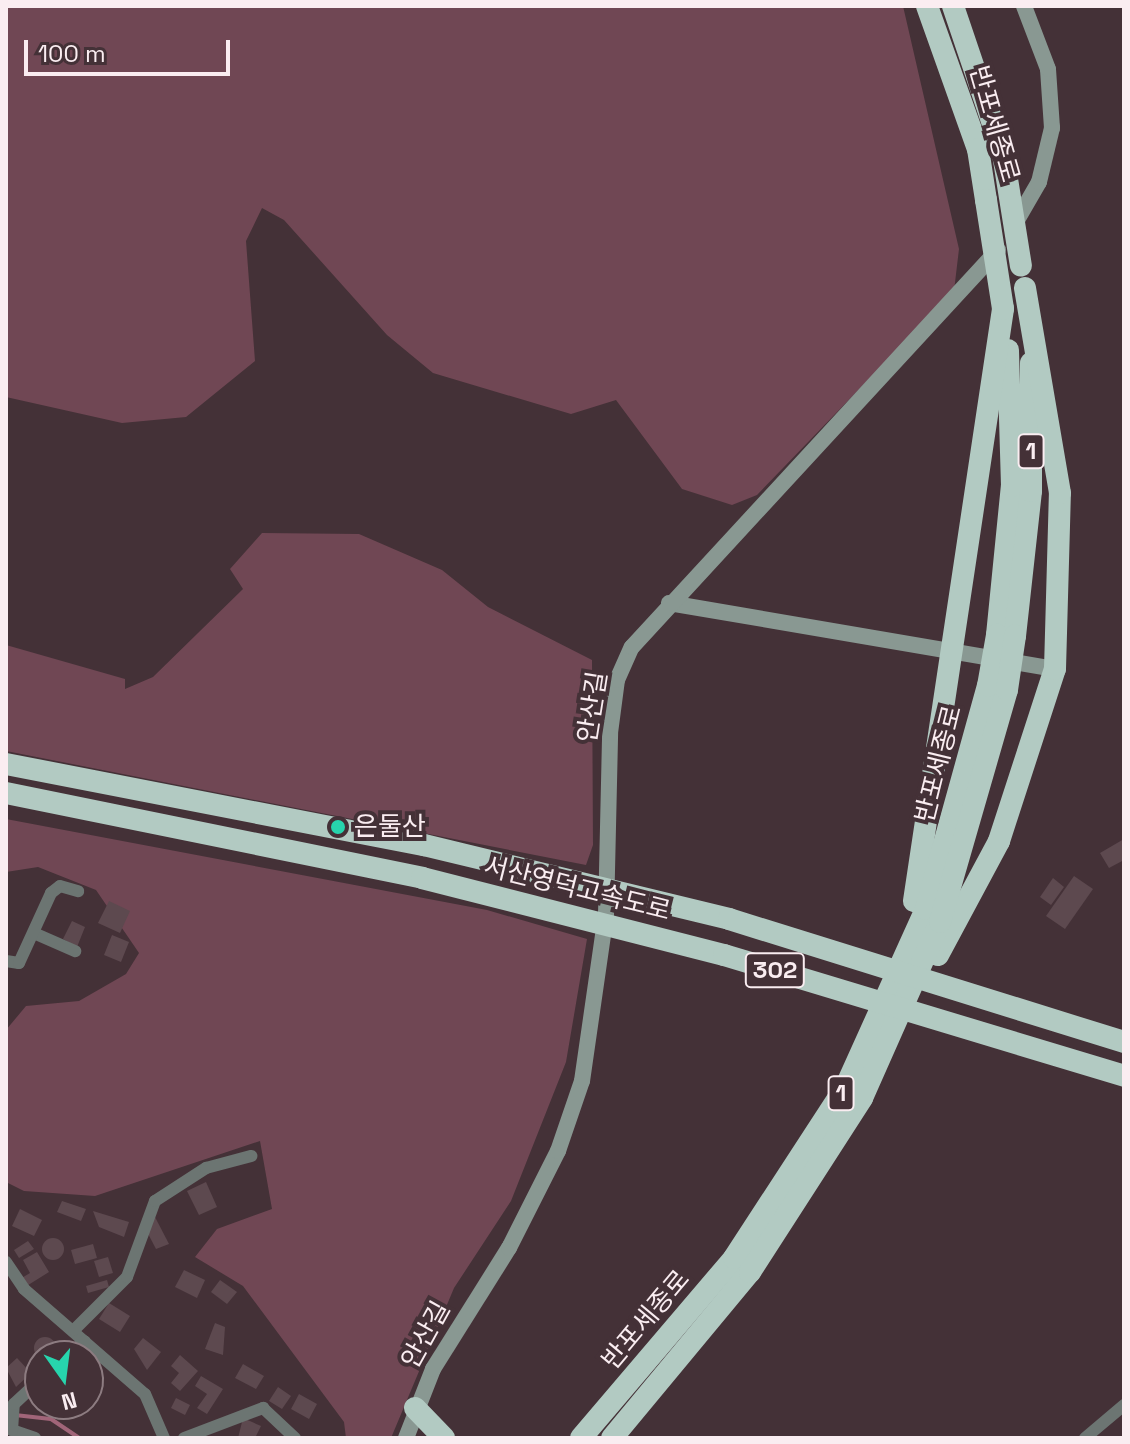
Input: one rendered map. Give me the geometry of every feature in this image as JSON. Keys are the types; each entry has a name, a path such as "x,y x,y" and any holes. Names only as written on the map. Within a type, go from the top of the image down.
{"highway":[{"name":"반포세종로","path":"927,6 978,149 1003,309 1012,486 1006,636"},
{"name":"반포세종로","path":"612,1438 699,1341 807,1189 862,1098 907,1003 969,838 1031,491 1023,277 1003,154 953,6"},
{"path":"907,1003 999,841 1055,669 1060,493 1023,277"},
{"path":"887,991 922,874 1003,309"},
{"name":"반포세종로","path":"581,1438 680,1327 791,1179 846,1086 952,831 997,688"},
{"name":"서산영덕고속도로","path":"6,764 424,845 729,919 1124,1042"},
{"name":"서산영덕고속도로","path":"6,793 422,878 724,955 1124,1076"},
{"path":"415,1408 444,1438"}],"street":[{"name":"안산길","path":"406,1438 415,1408 459,1321 509,1248 558,1151 582,1081 606,915 617,680 632,647 669,603 973,284 1011,232 1039,182 1052,128 1048,69 1024,6"},
{"path":"669,603 1055,669"},
{"path":"6,961 19,963 36,934 51,893 60,886 78,891"},
{"path":"36,934 75,951"},
{"path":"74,1330 127,1277 155,1201 206,1168 251,1156"},
{"path":"7,1270 84,1340"},
{"path":"104,1358 145,1394 164,1438"},
{"path":"24,1395 14,1404 12,1430 35,1438"},
{"path":"1085,1438 1124,1405"},
{"path":"184,1438 263,1408 295,1438"}],"shaded area":[{"path":"6,6 903,6 959,249 954,291 757,495 732,505 682,489 616,400 571,414 433,373 387,335 284,220 262,208 246,241 255,361 186,417 122,423 6,397"},
{"path":"262,533 359,534 442,570 488,607 592,660 593,845 586,865 6,751 6,645 125,679 125,689 153,677 243,589 230,569"},
{"path":"6,819 487,910 587,939 566,1062 511,1201 454,1288 391,1438 346,1438 344,1422 243,1286 195,1257 217,1229 272,1209 260,1141 95,1196 24,1191 6,1182 6,1030 26,1006 79,1001 126,974 139,953 96,890 38,867 6,872"}],"building":[{"path":"1124,839 1124,860 1109,868 1100,853"},
{"path":"1074,876 1093,889 1065,929 1046,916"},
{"path":"1053,878 1064,887 1051,905 1040,897"},
{"path":"109,901 130,911 120,933 98,923"},
{"path":"72,921 85,927 77,947 63,939"},
{"path":"112,935 129,942 121,962 104,955"},
{"path":"206,1182 217,1207 199,1215 187,1191"},
{"path":"62,1201 86,1209 81,1221 57,1212"},
{"path":"20,1209 42,1220 34,1236 12,1226"},
{"path":"93,1211 129,1222 124,1237 99,1227"},
{"path":"155,1217 169,1244 156,1249 144,1226"},
{"path":"53,1238 61,1241 64,1249 61,1257 53,1260 45,1257 42,1249 45,1241"},
{"path":"28,1241 34,1249 19,1258 14,1250"},
{"path":"93,1244 97,1258 75,1264 71,1250"},
{"path":"37,1252 49,1272 25,1287 20,1279 30,1273 23,1260"},
{"path":"108,1257 113,1273 99,1277 94,1261"},
{"path":"184,1270 205,1280 197,1298 175,1287"},
{"path":"107,1280 109,1287 88,1293 86,1286"},
{"path":"220,1280 237,1292 227,1304 211,1292"},
{"path":"109,1303 130,1316 120,1332 99,1319"},
{"path":"215,1323 225,1327 223,1355 205,1349"},
{"path":"143,1338 161,1352 147,1370 134,1349"},
{"path":"180,1355 198,1371 180,1391 171,1383 179,1373 171,1366"},
{"path":"17,1358 24,1366 24,1380 16,1387 6,1368"},
{"path":"243,1364 264,1376 256,1389 235,1378"},
{"path":"201,1376 223,1389 207,1414 197,1408 207,1394 195,1386"},
{"path":"278,1387 291,1396 282,1409 269,1401"},
{"path":"299,1394 317,1404 309,1419 291,1409"},
{"path":"176,1398 190,1405 185,1415 171,1408"},
{"path":"243,1418 261,1426 255,1438 238,1438"}],"waterway":[{"path":"6,1414 51,1419 79,1438"}],"place":[{"name":"은둘산","path":"338,827"}]}
